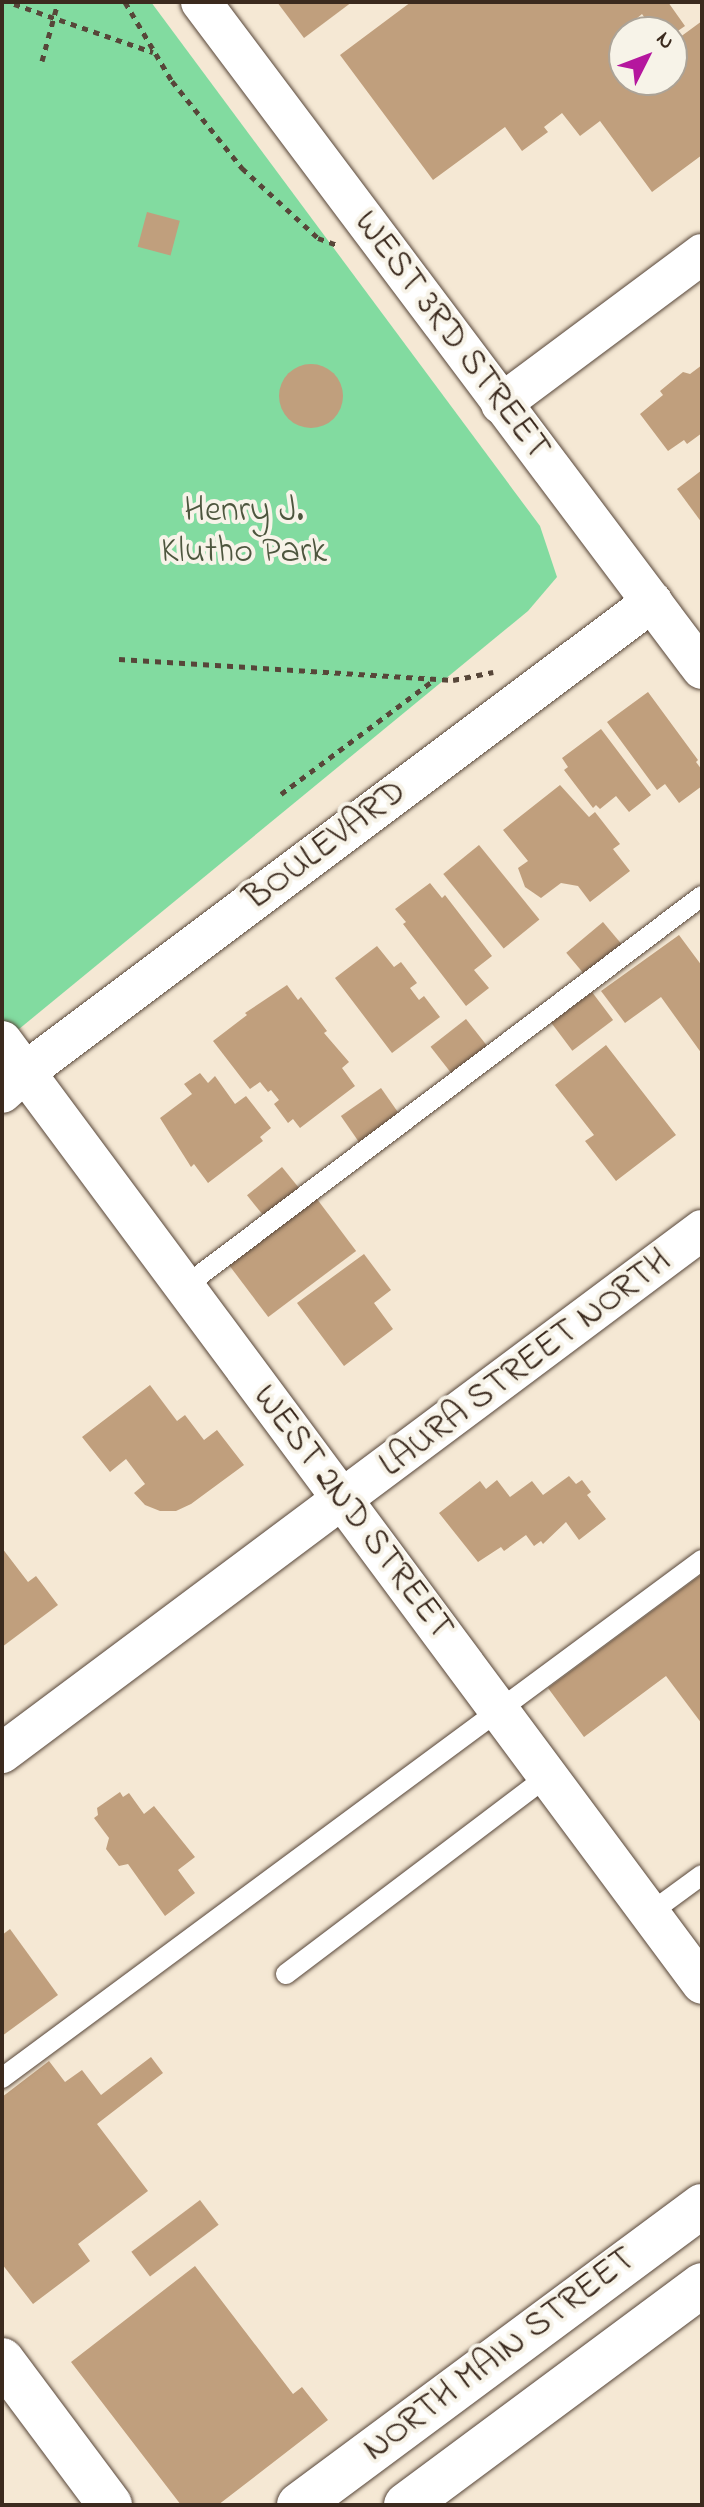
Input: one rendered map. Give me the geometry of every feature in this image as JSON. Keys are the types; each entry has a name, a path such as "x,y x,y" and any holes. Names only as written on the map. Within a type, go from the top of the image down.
{"main road":[{"name":"NORTH MAIN STREET","path":"299,2505 702,2206"},
{"name":"NORTH MAIN STREET","path":"406,2505 702,2285"},
{"path":"2,2360 110,2505"}],"street":[{"name":"WEST 3RD STREET","path":"201,2 702,669"},
{"path":"501,404 702,254"},
{"name":"BOULEVARD","path":"10,1069 652,602"},
{"name":"WEST 2ND STREET","path":"10,1069 184,1287 702,1984"},
{"name":"LAURA STREET NORTH","path":"2,1753 344,1501 702,1230"}],"lane":[{"path":"184,1287 702,896"},
{"path":"2,2078 702,1560"},
{"path":"286,1974 548,1776"},
{"path":"650,1913 702,1875"}],"path":[{"path":"42,61 58,2"},
{"path":"125,2 172,81 242,168 318,238 339,246"},
{"path":"14,4 154,52"},
{"path":"119,659 435,680 453,680 498,671"},
{"path":"281,794 435,680"}],"green space":[{"name":"Henry J. Klutho Park","path":"2,2 151,2 540,526 557,577 528,611 2,1043"}],"building":[{"path":"277,2 352,2 304,38"},
{"path":"411,2 668,2 678,16 608,16 608,96 688,96 688,31 702,21 702,155 652,192 600,121 580,136 562,113 544,127 548,132 522,151 505,127 433,180 340,55"},
{"path":"147,212 180,221 171,256 138,247"},
{"path":"311,364 329,370 337,378 343,396 337,414 329,422 311,428 293,422 285,414 279,396 285,378 293,370"},
{"path":"702,365 702,433 687,444 684,440 668,451 640,414 663,395 660,391 683,372 690,374"},
{"path":"702,470 702,523 677,489"},
{"path":"648,692 698,760 696,762 702,770 702,786 679,803 665,784 657,790 607,722"},
{"path":"601,729 651,795 629,812 616,796 600,809 596,805 593,808 564,770 568,767 562,758"},
{"path":"560,785 589,817 595,812 620,844 613,849 630,871 590,902 578,886 561,883 541,898 525,887 518,868 528,861 503,830"},
{"path":"479,845 539,920 504,949 443,874"},
{"path":"430,883 442,898 445,895 492,956 474,970 489,988 466,1006 403,924 406,922 395,909"},
{"path":"603,922 623,946 586,977 566,953"},
{"path":"679,935 702,966 702,1054 661,997 625,1023 601,991"},
{"path":"377,946 394,967 401,962 417,983 410,988 419,1000 424,996 440,1017 392,1053 335,978"},
{"path":"287,985 298,1000 301,997 327,1031 324,1033 349,1062 342,1068 355,1086 300,1128 293,1119 288,1123 274,1104 279,1100 271,1090 268,1092 260,1082 250,1089 213,1041 247,1015 245,1013"},
{"path":"592,992 613,1020 572,1051 551,1023"},
{"path":"466,1019 488,1047 453,1075 431,1047"},
{"path":"606,1045 676,1135 616,1181 585,1141 594,1135 555,1085"},
{"path":"200,1073 208,1083 215,1076 235,1104 246,1096 271,1128 260,1137 263,1141 208,1183 194,1164 191,1167 160,1118 192,1094 184,1084"},
{"path":"381,1088 400,1115 360,1143 341,1116"},
{"path":"282,1167 299,1188 264,1216 247,1195"},
{"path":"317,1199 356,1251 268,1317 229,1265"},
{"path":"364,1254 391,1290 374,1303 393,1329 344,1366 297,1303"},
{"path":"150,1385 177,1421 185,1415 204,1440 217,1430 244,1465 191,1504 176,1511 160,1511 145,1505 134,1493 145,1484 126,1459 110,1472 82,1437"},
{"path":"569,1476 576,1484 582,1480 591,1492 587,1495 606,1519 579,1540 566,1522 543,1544 541,1541 534,1546 526,1535 504,1551 501,1547 478,1562 439,1513 480,1481 486,1489 497,1480 510,1497 532,1481 543,1495"},
{"path":"2,1548 28,1582 36,1576 58,1605 2,1647"},
{"path":"702,1574 702,1724 666,1676 584,1737 548,1688"},
{"path":"120,1792 123,1797 129,1793 144,1814 154,1806 195,1857 178,1870 195,1893 165,1916 128,1864 119,1866 106,1849 109,1838 94,1818 98,1815 97,1808"},
{"path":"10,1929 58,1995 2,2036 2,1935"},
{"path":"151,2057 163,2073 97,2124 148,2191 78,2244 90,2261 33,2304 2,2264 2,2097 49,2061 65,2082 82,2070 101,2095"},
{"path":"200,2200 219,2225 150,2277 131,2252"},
{"path":"195,2266 293,2394 302,2387 328,2420 218,2505 181,2505 71,2362"}]}
